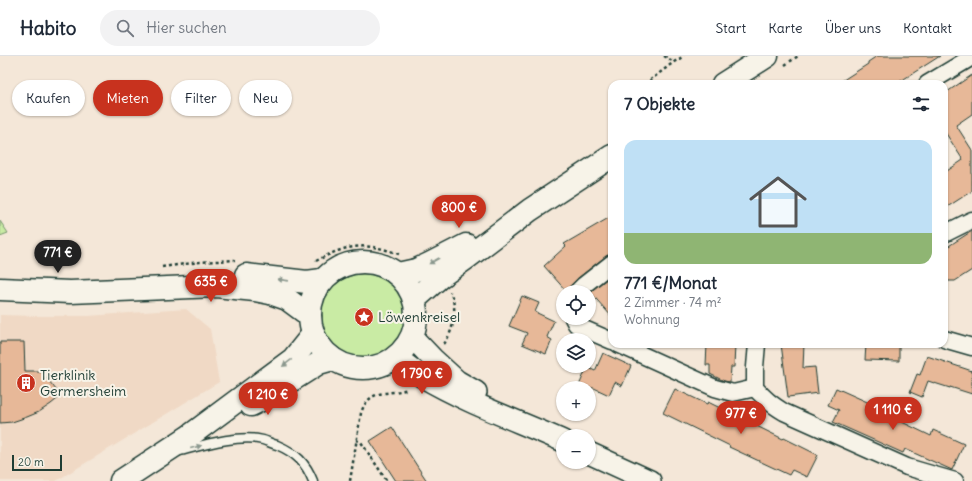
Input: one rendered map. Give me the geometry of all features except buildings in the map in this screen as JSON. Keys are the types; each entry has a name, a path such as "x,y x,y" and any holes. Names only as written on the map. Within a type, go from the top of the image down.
{"main road":[{"path":"729,80 767,56"},
{"path":"415,299 440,277 530,210 608,159"},
{"path":"115,291 188,278 219,276 247,275 307,282 316,272 332,271 359,261 373,262 386,266 402,265 416,270 430,264 530,210"},
{"path":"0,289 70,292 216,286 255,290 287,299 311,325 321,348 333,359 348,366 365,368 381,365 396,357 412,338 416,325 417,312 415,299 408,285 402,265"},
{"path":"121,481 188,437 293,359 311,325 311,304 315,291 316,272"},
{"path":"188,437 259,402 319,363 333,359"}],"street":[{"path":"934,80 972,57"},
{"path":"948,232 972,220"},
{"path":"585,285 608,266"},
{"path":"578,325 608,340"},
{"path":"412,338 457,381 556,436"},
{"path":"948,340 972,347"},
{"path":"627,348 724,391 732,393 755,388"},
{"path":"757,348 755,388 765,400 784,412 908,467 955,481"},
{"path":"396,357 422,376 448,391 556,437"},
{"path":"596,456 650,481"}],"lane":[{"path":"158,457 205,444 246,438 262,440 287,449 302,461 310,472 313,481"}],"path":[{"path":"664,56 674,62"},
{"path":"650,80 684,56"},
{"path":"316,272 329,254 338,250 357,246 370,246 386,249 402,265"},
{"path":"156,268 200,262 236,260"},
{"path":"443,347 449,338 453,326 453,298 449,290"},
{"path":"350,481 363,406 368,400 379,394 410,388"},
{"path":"356,440 362,442 387,481"}],"shaded area":[{"path":"186,309 210,329 219,382 56,481 0,481 0,315 88,316"}],"green space":[{"path":"0,221 8,233 0,236"},
{"path":"363,274 379,277 393,286 402,300 405,316 402,332 393,346 379,355 363,358 347,355 333,346 324,332 321,316 324,300 333,286 347,277"}],"place":[{"name":"Löwenkreisel","path":"364,317"},
{"name":"Tierklinik Germersheim","path":"26,383"}]}
